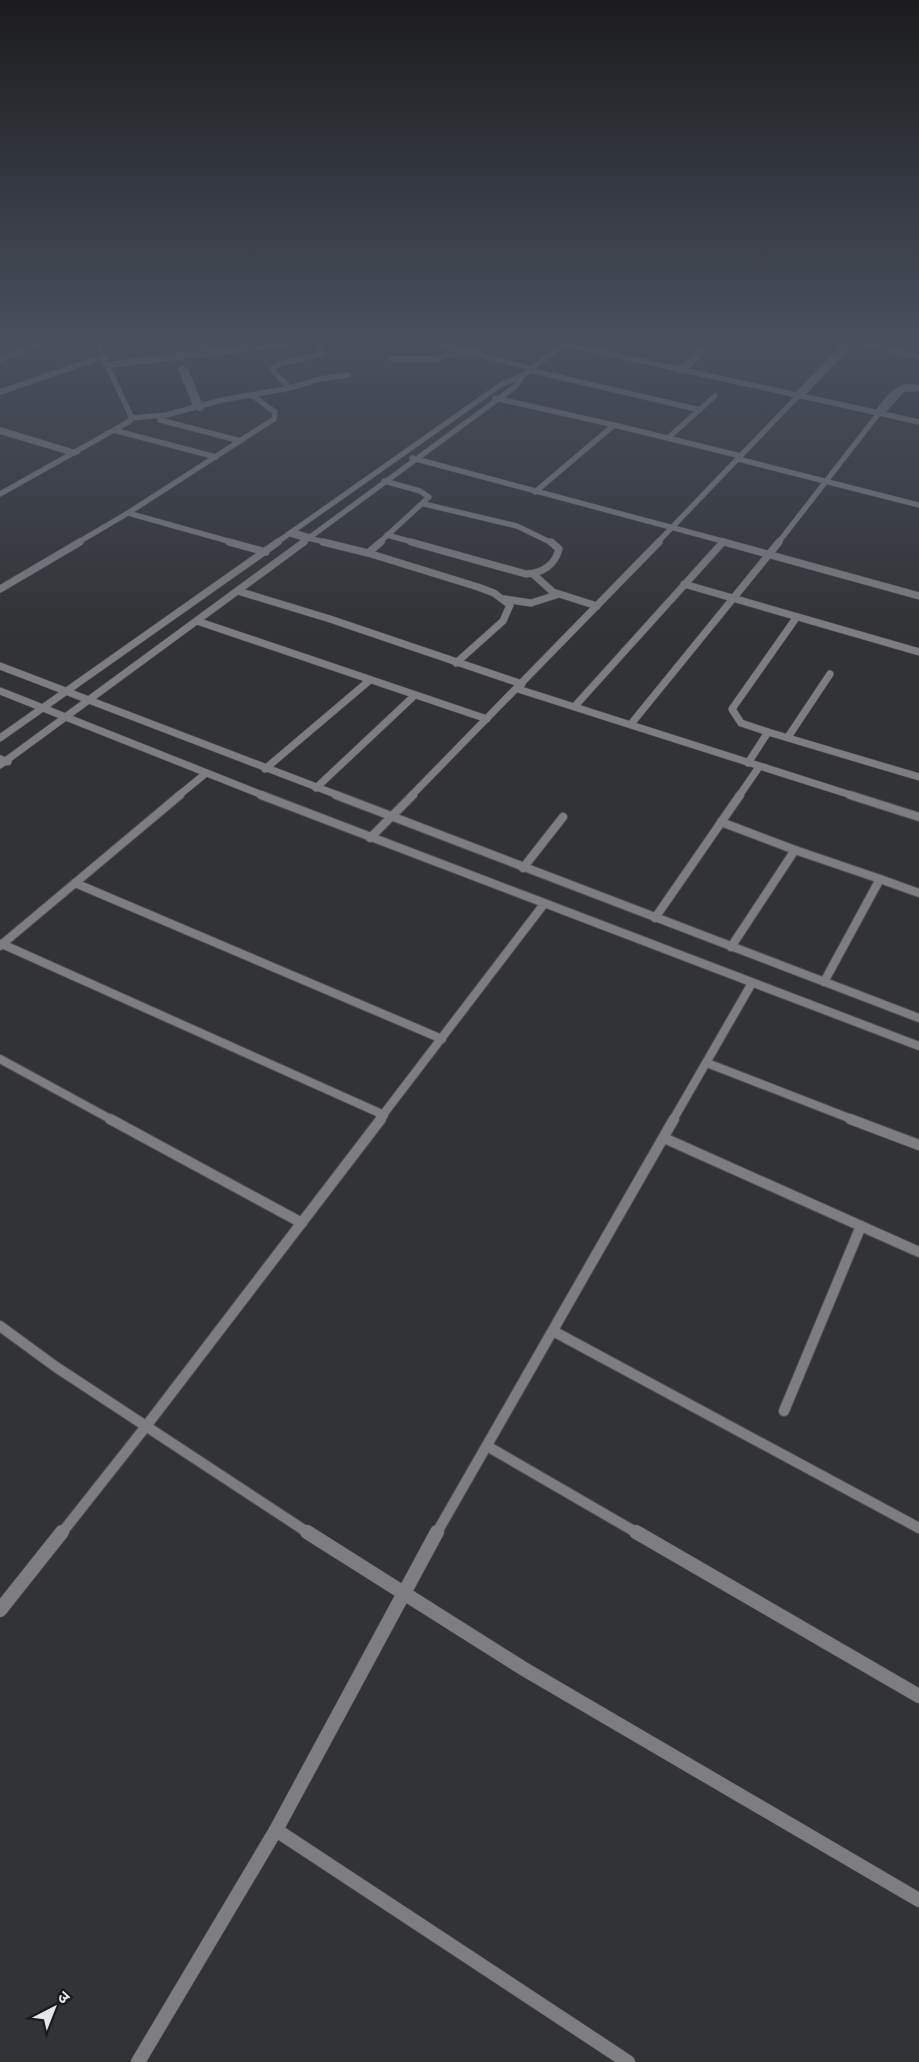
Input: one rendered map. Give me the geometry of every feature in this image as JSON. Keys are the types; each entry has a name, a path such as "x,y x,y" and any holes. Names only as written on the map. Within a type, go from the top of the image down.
{"street":[{"path":"33,440 74,453"},
{"path":"292,533 308,538"}],"lane":[{"path":"0,494 99,440"},
{"path":"152,440 216,457"},
{"path":"0,738 421,440"},
{"path":"1,762 238,591 441,440"},
{"path":"535,492 597,440"},
{"path":"676,440 919,505"},
{"path":"370,838 520,687 756,440"},
{"path":"631,724 828,482 859,440"},
{"path":"0,589 128,513 241,441"},
{"path":"399,456 672,527 919,596"},
{"path":"368,553 429,497 426,494 384,481"},
{"path":"387,535 533,574 546,569 558,555 559,549 551,541 513,526 424,504"},
{"path":"128,513 266,552"},
{"path":"308,538 456,579 504,599 527,605 541,603 556,595"},
{"path":"575,706 723,541"},
{"path":"533,574 541,585 556,595 597,606"},
{"path":"684,584 919,652"},
{"path":"238,591 330,619 575,706 919,817"},
{"path":"456,663 503,621 510,605 504,599"},
{"path":"796,618 732,709 735,718 741,723 768,732 919,777"},
{"path":"197,621 488,719"},
{"path":"0,666 523,868 918,1016"},
{"path":"788,737 830,674"},
{"path":"264,769 370,680"},
{"path":"0,691 370,838 919,1046"},
{"path":"316,788 415,695"},
{"path":"748,763 768,732"},
{"path":"655,918 759,767"},
{"path":"205,774 1,945 384,1115"},
{"path":"523,868 563,817"},
{"path":"721,822 919,893"},
{"path":"731,947 795,850"},
{"path":"824,982 880,879"},
{"path":"75,883 442,1039"},
{"path":"0,1610 147,1425 544,904"},
{"path":"138,2062 276,1830 403,1592 752,983"},
{"path":"0,1059 302,1223"},
{"path":"707,1063 919,1145"},
{"path":"664,1138 919,1252"},
{"path":"784,1411 861,1226"},
{"path":"0,1326 56,1367 147,1425 242,1491 403,1592 525,1668 919,1900"},
{"path":"554,1331 919,1527"},
{"path":"487,1446 919,1696"},
{"path":"276,1830 628,2062"}]}
